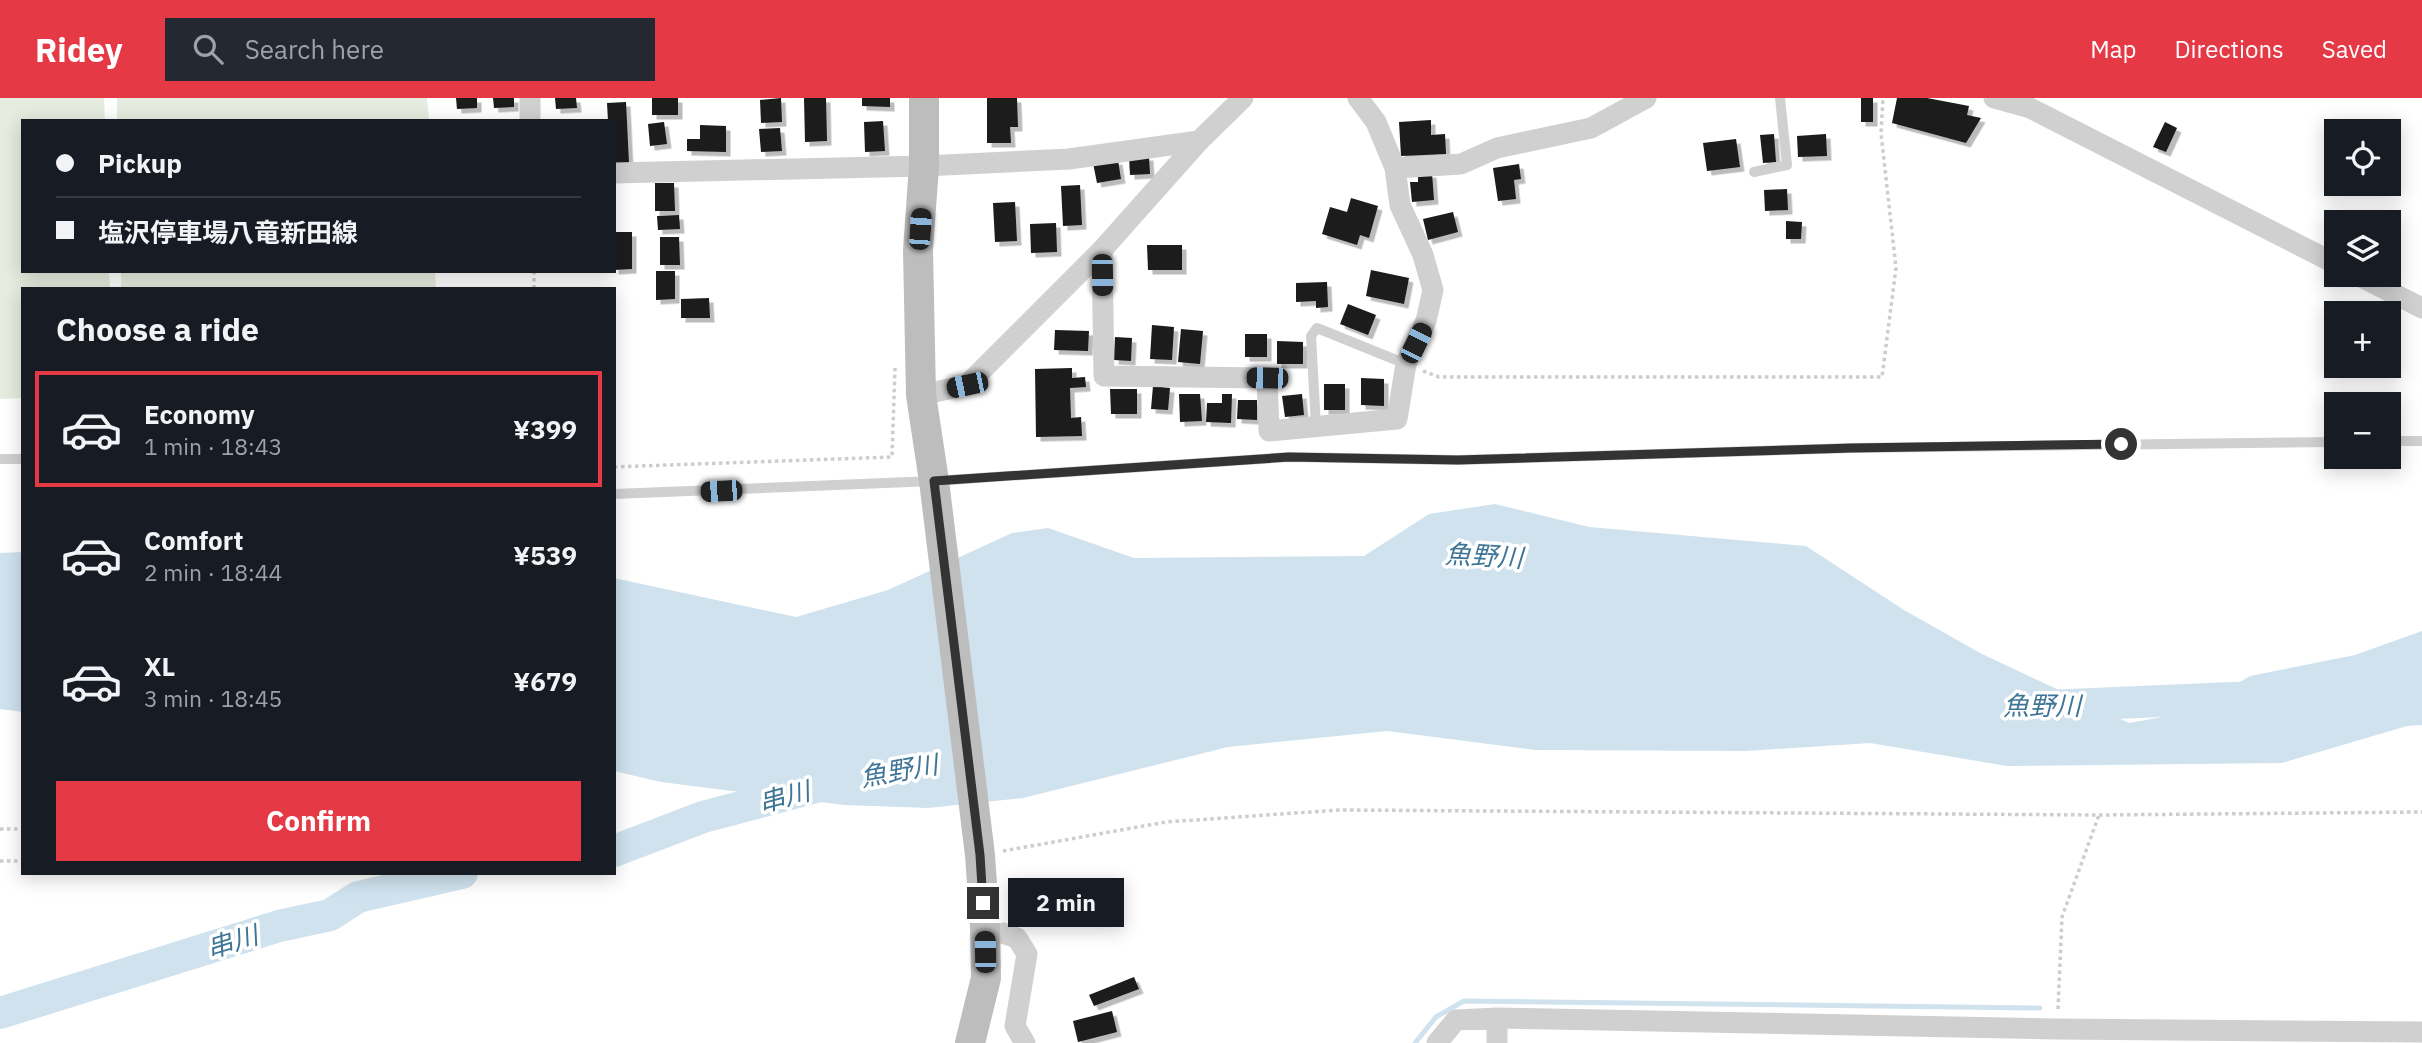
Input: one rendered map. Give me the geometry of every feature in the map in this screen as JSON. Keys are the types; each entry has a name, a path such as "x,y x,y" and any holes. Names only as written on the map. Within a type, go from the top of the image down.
{"main road":[{"path":"925,98 924,166 918,250 921,395 980,855 985,927 986,978 970,1043"}],"street":[{"path":"530,98 530,119"},
{"path":"921,395 967,385 1102,250 1199,141 1243,98"},
{"path":"1102,250 1104,376 1267,378 1269,431 1397,419 1406,364 1426,321 1433,290 1423,255 1400,205 1395,168 1376,122 1358,98"},
{"path":"1395,168 1461,164 1497,148 1591,128 1646,98"},
{"path":"1994,98 2030,108 2324,258"},
{"path":"616,173 924,166 1069,159 1199,141"},
{"path":"2381,287 2422,308"},
{"path":"985,927 1017,938 1027,954 1016,1026 1024,1043"},
{"path":"1497,1018 1497,1043"},
{"path":"1437,1043 1456,1020 1497,1018 2422,1032"}],"lane":[{"path":"1754,172 1787,165 1780,98"},
{"path":"1316,427 1311,336 1317,328 1406,364"},
{"path":"2401,441 2422,442"},
{"path":"616,494 934,481 1289,457 1458,460 1852,448 2324,442"},
{"path":"0,459 21,459"}],"path":[{"path":"1406,364 1439,377 1882,377 1896,268 1881,133 1883,98"},
{"path":"616,467 892,457 895,360"},
{"path":"980,855 1166,822 1339,810 2099,816 2422,812"},
{"path":"2056,1028 2062,917 2099,816"},
{"path":"0,829 21,829"},
{"path":"0,861 21,861"}],"shaded area":[{"path":"0,98 104,98 105,119 21,119 21,273 109,273 110,287 21,287 21,398 0,399"},
{"path":"117,98 427,98 429,119 117,119"},
{"path":"121,273 435,273 436,287 121,287"}],"water":[{"path":"1495,504 1589,527 1806,546 1904,610 1982,654 2129,723 2191,712 2250,676 2355,655 2422,631 2422,725 2407,726 2282,763 2007,766 1870,743 1745,751 1536,750 1387,731 1228,747 1023,798 928,808 844,805 661,782 616,771 616,578 796,617 888,590 1012,533 1048,528 1134,558 1364,556 1429,514"},
{"path":"21,552 21,712 0,709 0,553"}],"building":[{"path":"456,98 477,98 477,108 457,109"},
{"path":"493,98 514,98 514,107 494,108"},
{"path":"555,98 576,98 577,108 556,109"},
{"path":"652,98 678,98 678,115 652,115"},
{"path":"781,98 782,122 761,123 760,100"},
{"path":"804,98 826,98 827,141 805,142"},
{"path":"862,98 890,98 890,107 862,106"},
{"path":"987,98 1017,98 1018,127 1010,127 1011,143 987,143"},
{"path":"1861,98 1873,98 1873,122 1861,122"},
{"path":"1897,98 1927,98 1969,106 1967,115 1981,118 1966,143 1892,123"},
{"path":"626,102 629,163 616,163 616,119 608,119 607,103"},
{"path":"1431,120 1431,135 1445,134 1446,154 1401,156 1399,122"},
{"path":"883,121 885,151 865,152 864,122"},
{"path":"664,122 667,144 650,146 648,124"},
{"path":"2165,122 2177,128 2166,152 2153,147"},
{"path":"700,125 726,126 726,152 687,151 687,139 700,139"},
{"path":"780,128 782,151 761,152 759,129"},
{"path":"1774,134 1776,162 1763,163 1760,135"},
{"path":"1826,134 1827,156 1798,157 1797,136"},
{"path":"1736,139 1740,167 1707,171 1703,143"},
{"path":"1149,156 1150,174 1130,175 1129,157"},
{"path":"1118,160 1121,179 1097,183 1093,163"},
{"path":"1519,164 1521,179 1514,180 1516,199 1498,201 1493,168"},
{"path":"1432,173 1434,200 1412,202 1410,182 1418,182 1418,174"},
{"path":"655,183 674,183 675,211 655,211"},
{"path":"1080,185 1082,225 1063,226 1061,186"},
{"path":"1787,189 1788,210 1765,211 1764,190"},
{"path":"1351,198 1378,206 1369,238 1360,235 1357,245 1322,234 1330,207 1347,212"},
{"path":"1015,202 1017,241 995,242 993,203"},
{"path":"1453,212 1458,232 1428,240 1423,219"},
{"path":"679,215 680,229 658,230 657,216"},
{"path":"1786,221 1802,222 1801,239 1786,239"},
{"path":"1056,223 1057,252 1031,253 1030,224"},
{"path":"616,232 632,232 632,269 616,270"},
{"path":"660,237 679,237 680,265 660,265"},
{"path":"1147,245 1182,245 1182,270 1148,270"},
{"path":"1371,270 1409,278 1404,304 1366,296"},
{"path":"656,271 675,271 675,299 656,300"},
{"path":"1327,282 1328,307 1316,308 1316,301 1296,302 1296,283"},
{"path":"709,298 710,318 681,318 681,299"},
{"path":"1348,304 1376,315 1368,335 1340,324"},
{"path":"1152,325 1174,327 1172,360 1150,359"},
{"path":"1181,329 1203,331 1200,364 1178,362"},
{"path":"1055,330 1089,331 1088,351 1054,350"},
{"path":"1245,334 1267,334 1267,357 1245,357"},
{"path":"1115,337 1132,338 1131,361 1114,360"},
{"path":"1277,341 1303,342 1303,364 1277,364"},
{"path":"1072,368 1072,378 1085,377 1086,387 1070,388 1071,418 1081,417 1082,436 1036,437 1035,369"},
{"path":"1361,378 1384,379 1384,406 1361,405"},
{"path":"1324,384 1345,384 1345,410 1324,410"},
{"path":"1153,386 1170,388 1168,410 1151,409"},
{"path":"1110,389 1137,389 1137,414 1111,414"},
{"path":"1179,394 1200,394 1202,421 1180,422"},
{"path":"1222,394 1232,394 1231,423 1206,422 1207,403 1222,403"},
{"path":"1302,394 1304,415 1285,417 1282,396"},
{"path":"1238,400 1257,400 1257,420 1237,419"},
{"path":"1134,977 1139,989 1094,1006 1089,995"},
{"path":"1112,1011 1117,1032 1078,1042 1073,1021"}],"waterway":[{"name":"魚野川","path":"2046,706 2256,697"},
{"name":"串川","path":"616,850 703,817 820,786"},
{"name":"串川","path":"0,1013 279,926 330,915 358,897 453,875"},
{"path":"1415,1043 1436,1017 1464,1001 2040,1008"}],"route":[{"path":"983,903 980,855 934,481 1289,457 1458,460 1852,448 2121,444"}]}
